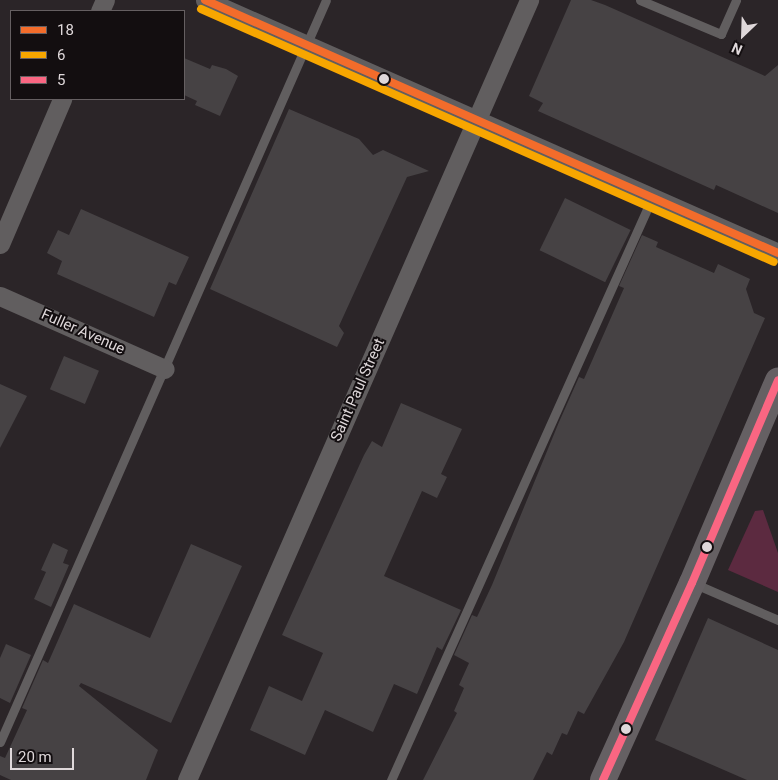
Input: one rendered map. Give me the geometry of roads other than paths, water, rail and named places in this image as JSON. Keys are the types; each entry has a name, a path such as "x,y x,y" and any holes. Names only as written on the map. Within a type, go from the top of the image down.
{"street":[{"path":"205,0 778,253"},
{"name":"Saint Paul Street","path":"186,780 529,0"},
{"path":"0,244 62,100"},
{"name":"Fuller Avenue","path":"0,296 165,368"},
{"path":"603,780 692,583 778,380"}],"lane":[{"path":"0,742 326,0"},
{"path":"640,0 720,34 736,0"},
{"path":"391,780 652,198"},
{"path":"692,583 778,620"}]}
